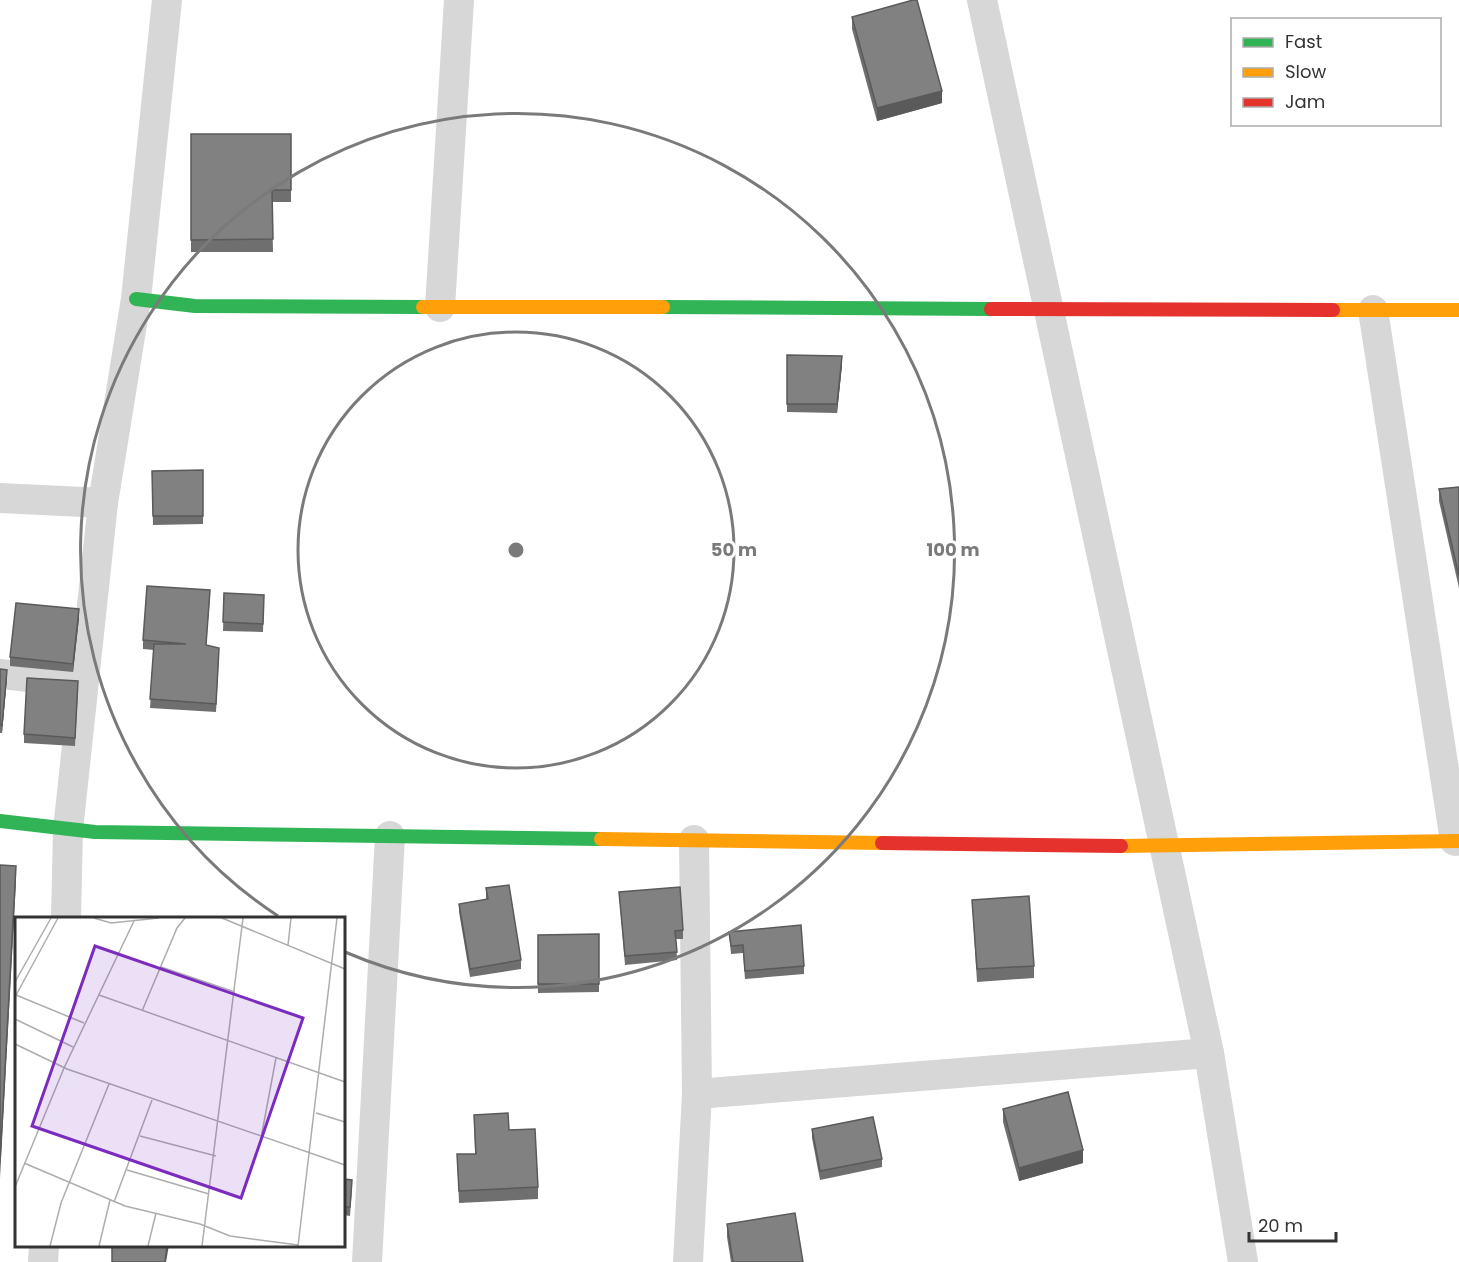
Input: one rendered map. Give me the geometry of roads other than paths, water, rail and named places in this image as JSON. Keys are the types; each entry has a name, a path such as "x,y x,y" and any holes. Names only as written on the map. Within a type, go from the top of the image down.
{"street":[{"path":"66,917 68,830 102,503 136,299 168,0"},
{"path":"440,307 459,0"},
{"path":"982,0 1209,1053 1243,1262"},
{"path":"136,299 195,306 1459,310"},
{"path":"0,821 95,832 1164,847 1457,841 1373,310"},
{"path":"0,498 102,503"},
{"path":"0,674 83,683"},
{"path":"367,1262 390,836"},
{"path":"688,1262 697,1094 694,840"},
{"path":"697,1094 1209,1053"},
{"path":"43,1262 44,1247"}]}
